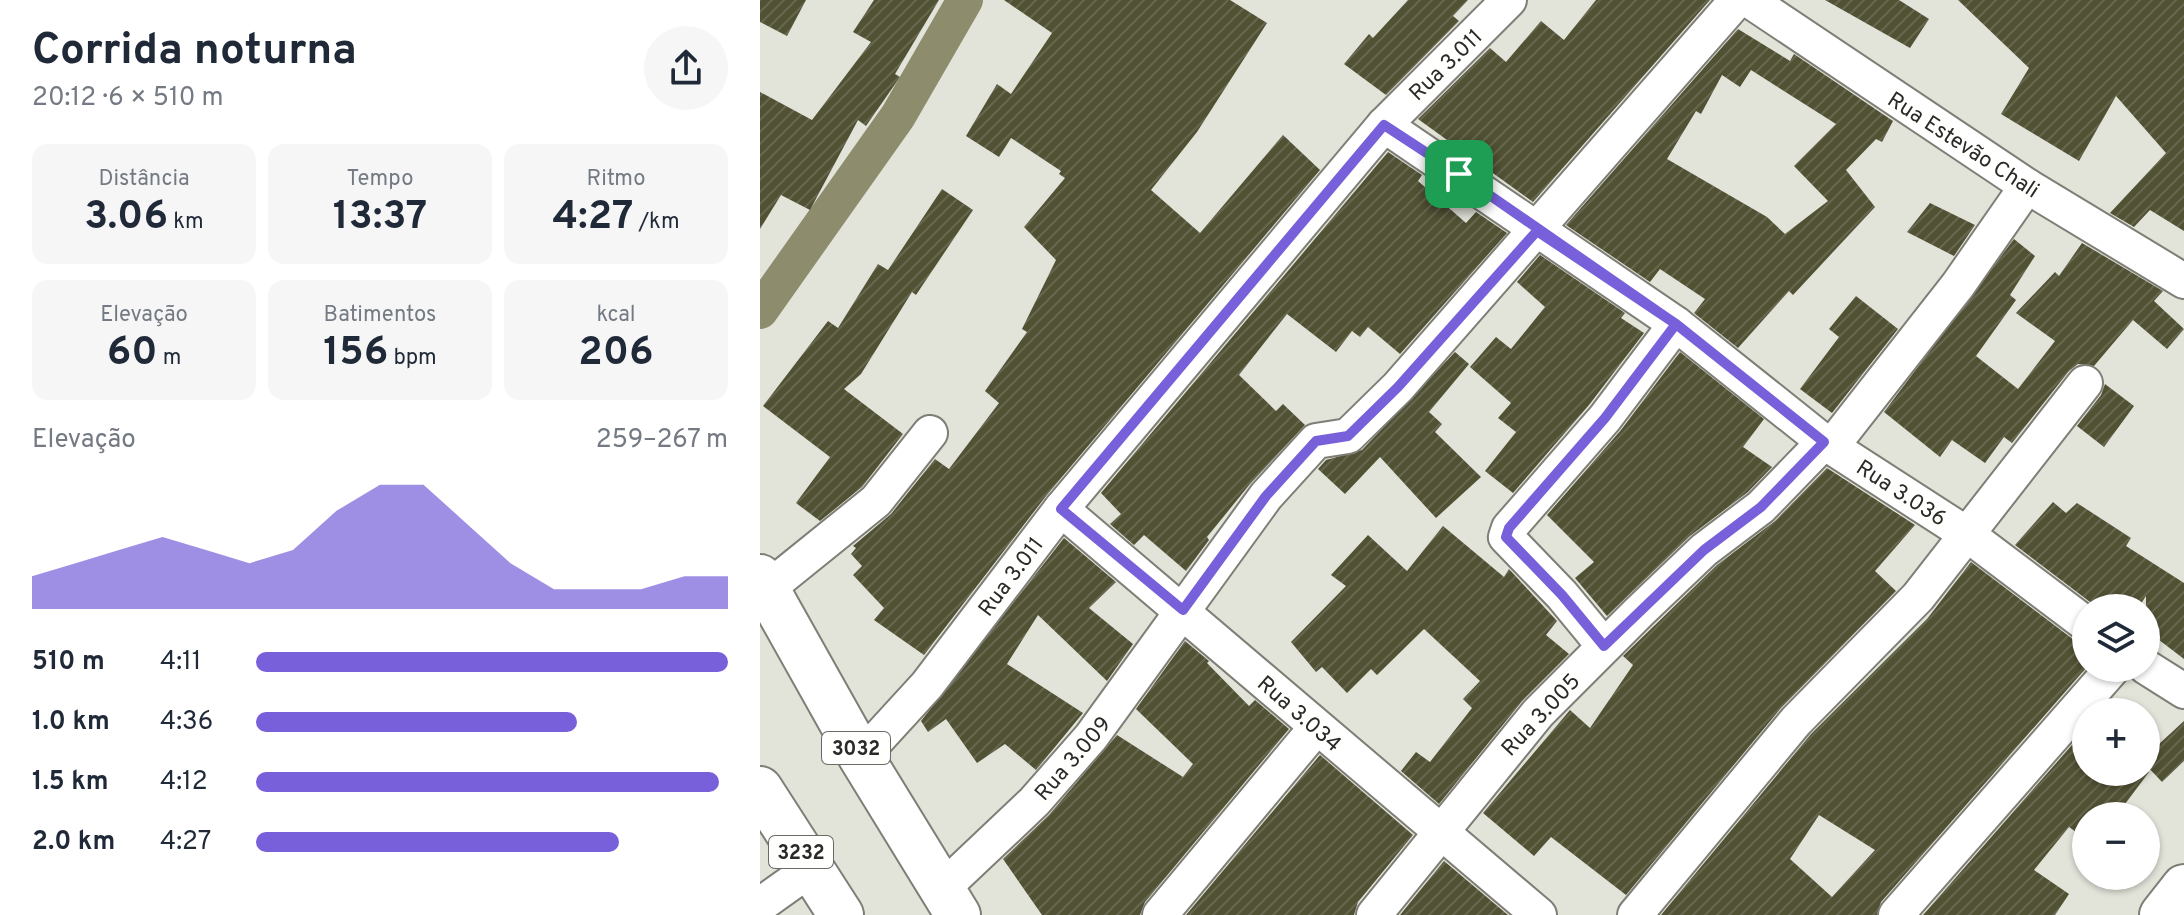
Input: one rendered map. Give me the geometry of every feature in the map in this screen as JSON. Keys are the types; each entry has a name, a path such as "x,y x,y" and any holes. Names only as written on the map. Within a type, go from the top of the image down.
{"main road":[{"name":"3032","path":"764,583 861,757 950,902"},
{"name":"3232","path":"760,789 841,915"},
{"path":"2162,915 2184,887"}],"street":[{"name":"Rua 3.011","path":"861,757 927,685 1061,509 1384,125 1509,0"},
{"path":"1537,231 1737,0"},
{"name":"Rua Estevão Chali","path":"1749,0 2027,186 2184,281"},
{"name":"Rua 3.036","path":"1384,125 1676,324 1828,445 1968,535 2072,613"},
{"name":"Rua 3.005","path":"1374,915 1538,713 1704,550 1761,507 1828,445 1958,285 2027,186"},
{"name":"Rua 3.009","path":"950,902 1138,678 1266,496 1316,441 1348,436 1398,387 1537,231"},
{"path":"1604,646 1562,595 1506,537 1509,528 1605,418 1676,324"},
{"path":"1635,915 1786,733 1918,597 2085,383"},
{"path":"764,583 876,501 930,433"},
{"name":"Rua 3.034","path":"1061,509 1539,915"},
{"path":"2160,676 2184,691"},
{"path":"1896,915 2101,682"},
{"path":"1160,915 1316,728"},
{"path":"760,905 812,868"}],"building":[{"path":"760,0 806,0 787,36 760,22"},
{"path":"874,0 939,0 895,74 900,77 866,126 858,120 810,210 781,195 760,229 760,92 812,120 871,42 853,32"},
{"path":"1004,0 1230,0 1267,23 1197,132 1151,190 1200,233 1283,135 1320,170 1046,496 924,655 874,620 884,608 853,575 862,566 851,554 856,548 853,546 891,514 935,459 949,469 999,403 985,391 1027,332 1022,329 1056,260 1024,227 1065,178 1059,174 1061,171 1011,138 999,157 966,136 997,84 1011,94 1052,33"},
{"path":"1408,0 1468,0 1453,16 1459,21 1386,95 1344,64 1369,34 1373,38"},
{"path":"1596,0 1710,0 1533,202 1418,119 1490,48 1506,62 1541,21 1564,40"},
{"path":"1825,0 1899,0 1929,19 1910,48"},
{"path":"1958,0 2184,0 2184,231 2150,210 2134,227 2110,213 2166,153 2116,96 2079,161 2001,114 2029,68"},
{"path":"1738,29 1790,61 1794,54 1893,121 1882,142 1876,139 1846,170 1875,207 1793,295 1789,291 1738,348 1694,313 1705,299 1660,269 1650,282 1566,225","holes":["1751,70 1836,124 1794,166 1828,201 1785,234 1767,217 1667,159 1696,111 1701,114 1722,75 1740,87"]},
{"path":"1388,152 1422,175 1418,181 1466,223 1476,212 1507,233 1400,354 1368,327 1360,337 1352,331 1336,352 1287,314 1239,375 1276,411 1283,404 1305,425 1250,484 1207,537 1209,540 1186,571 1144,535 1134,545 1110,524 1121,514 1101,493"},
{"path":"942,189 973,210 916,295 912,292 861,374 844,389 903,434 862,487 820,521 796,503 830,457 763,406 828,321 838,328 878,264 888,270"},
{"path":"1930,203 1975,225 1954,256 1907,232"},
{"path":"2014,239 2035,256 2010,295 2016,300 1976,356 2018,389 2055,341 2016,313 2055,272 2059,276 2082,243 2163,291 2154,301 2184,329 2167,349 2133,320 2094,366 2078,364 2069,371 2012,443 2004,437 1985,463 1952,440 1940,457 1884,412"},
{"path":"1540,255 1625,313 1621,318 1644,333 1589,405 1513,493 1485,471 1516,432 1498,418 1511,403 1470,367 1496,337 1511,349 1545,307 1517,282"},
{"path":"1856,296 1898,329 1832,413 1800,389 1839,337 1829,329"},
{"path":"1455,352 1469,364 1429,412 1442,424 1435,432 1481,477 1436,518 1380,457 1345,494 1318,469 1326,460 1362,450"},
{"path":"1680,352 1764,419 1743,447 1772,467 1748,492 1690,536 1607,616 1575,578 1594,562 1547,515 1621,430"},
{"path":"2105,384 2134,406 2104,447 2077,426 2101,395"},
{"path":"1827,468 1915,525 1875,571 1896,591 1781,708 1626,895 1551,837 1534,856 1483,813 1570,710 1590,728 1633,665 1623,656 1717,565 1775,521"},
{"path":"2053,502 2066,513 2077,503 2131,538 2126,546 2184,583 2184,659 2160,641 2160,594 2080,594 2015,545"},
{"path":"1443,526 1504,577 1509,569 1557,621 1546,635 1569,654 1523,700 1439,804 1401,771 1416,752 1430,762 1472,708 1463,699 1480,681 1424,629 1377,675 1371,669 1347,693 1322,667 1316,672 1291,642 1346,586 1331,575 1368,535 1407,571"},
{"path":"1064,538 1116,582 1089,608 1133,644 1107,681 1038,615 1007,664 1083,713 1036,770 1005,744 977,763 946,719 928,732 921,721"},
{"path":"1971,562 2072,638 2074,682 1881,902 1877,915 1661,915 1811,734 1927,619","holes":["1819,815 1875,850 1832,897 1790,859"]},
{"path":"1185,641 1209,661 1207,663 1249,706 1255,700 1289,729 1145,902 1140,915 1042,915 1003,859 1049,815 1117,735 1183,777 1193,764 1136,709"},
{"path":"2184,721 2184,761 2162,782 2160,780 2160,743"},
{"path":"2072,745 2072,786 2138,786 2126,802 2072,802 2072,829 2069,827 2034,870 2069,894 2055,915 1923,915"},
{"path":"1320,755 1413,835 1358,902 1354,915 1186,915"},
{"path":"1444,861 1508,915 1400,915"}],"waterway":[{"path":"760,311 898,116 965,0"}],"route":[{"path":"1459,174 1384,125 1061,509 1183,610 1266,496 1316,441 1348,436 1398,387 1537,231 1598,268 1676,324 1824,442 1761,507 1704,550 1604,646 1562,595 1506,537 1509,528 1605,418 1676,324 1598,268 1537,231 1459,174"}]}
